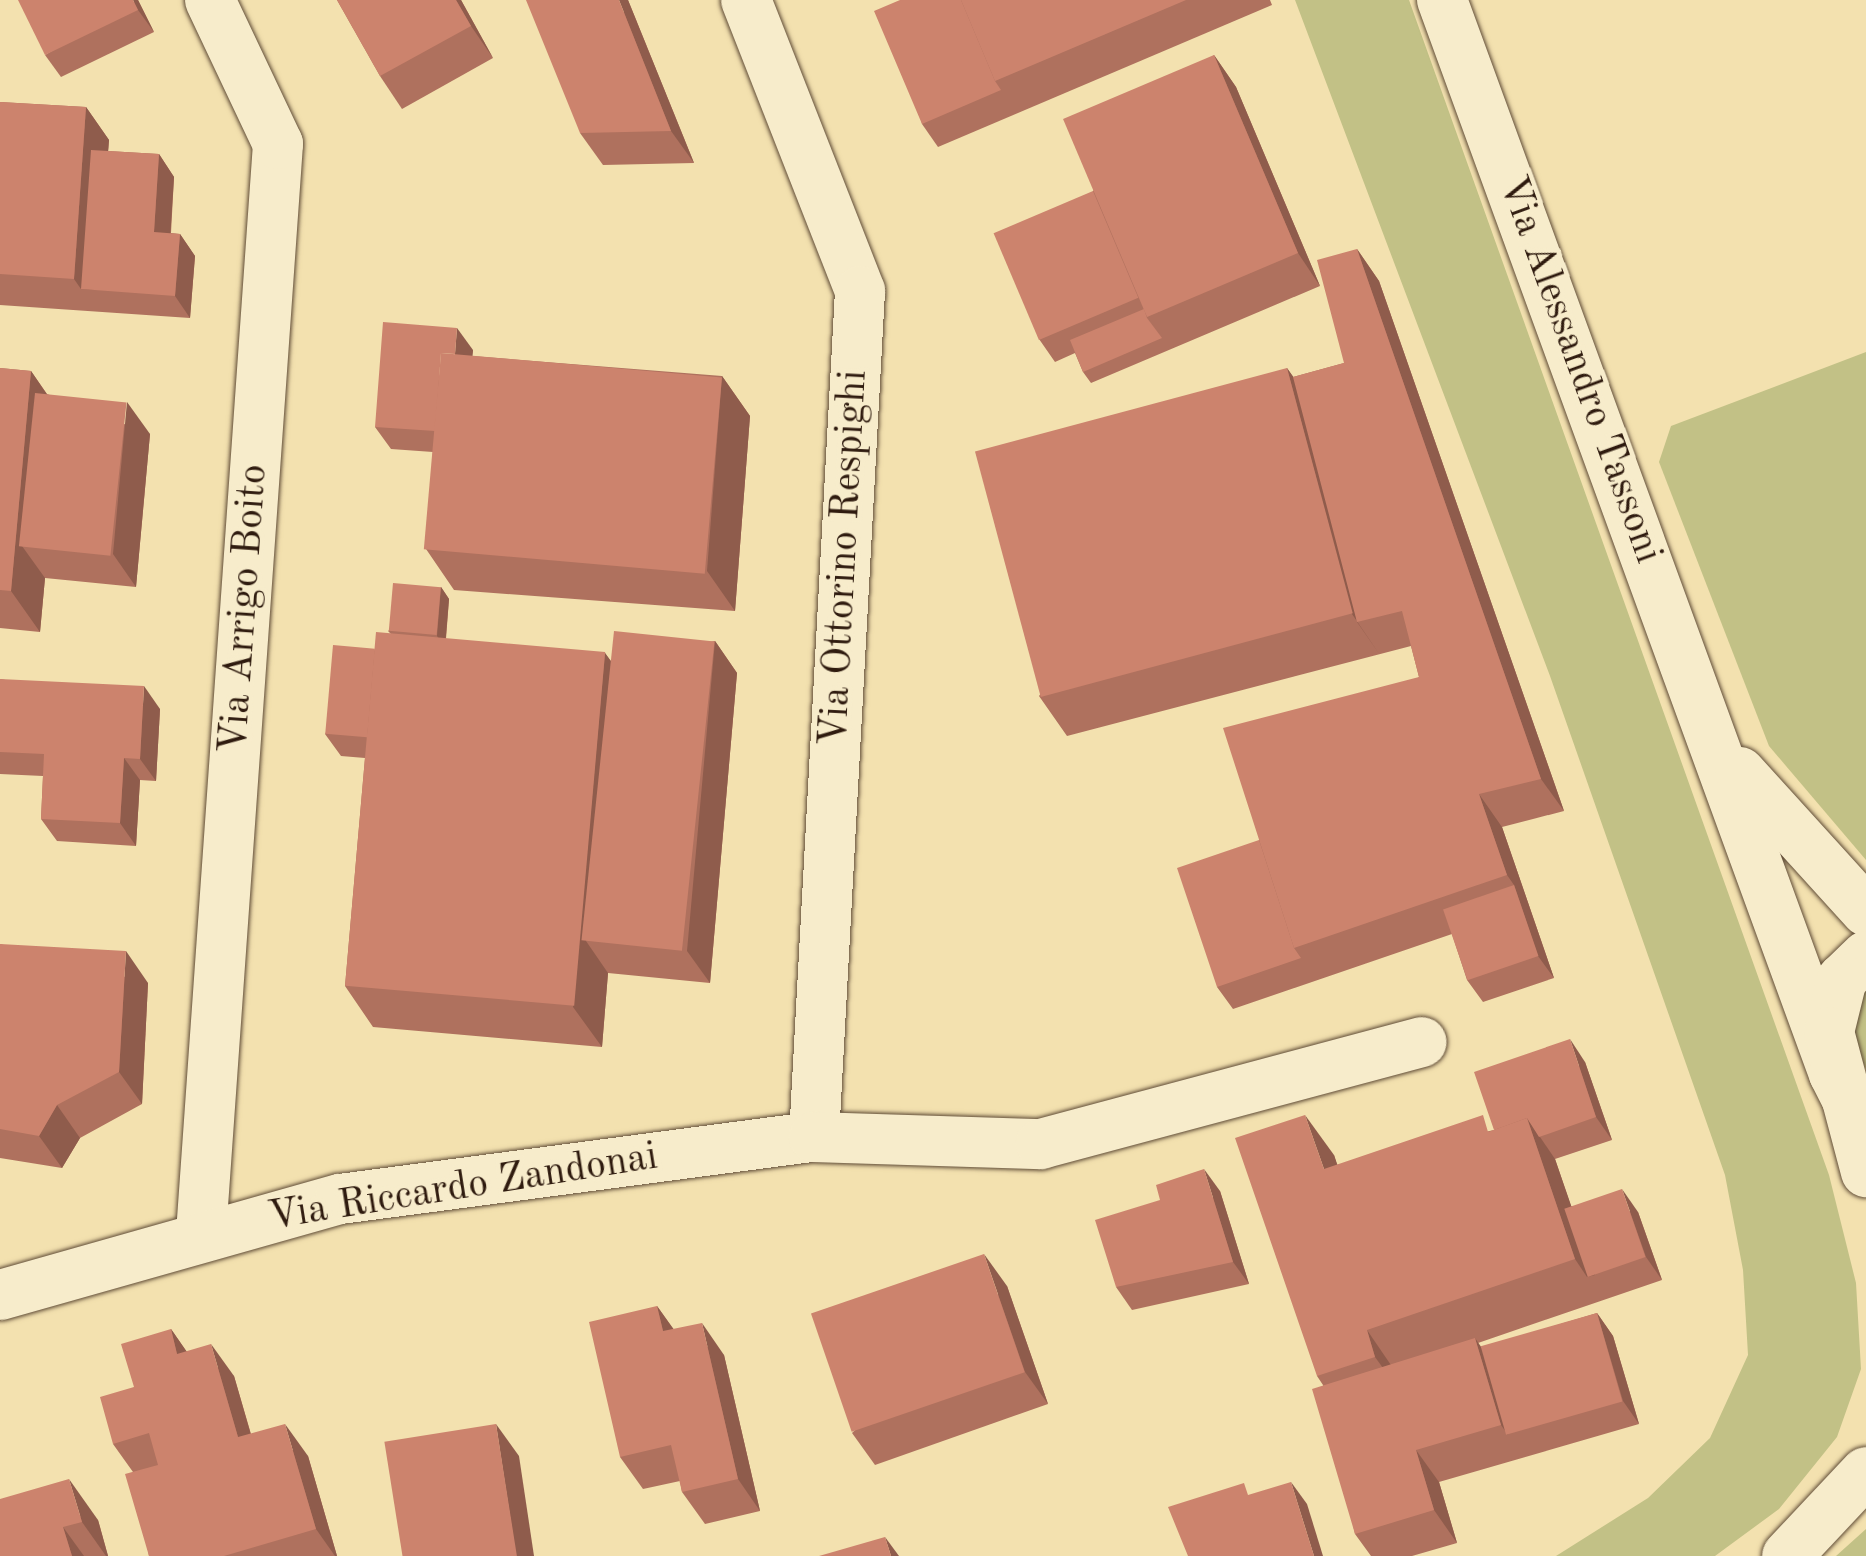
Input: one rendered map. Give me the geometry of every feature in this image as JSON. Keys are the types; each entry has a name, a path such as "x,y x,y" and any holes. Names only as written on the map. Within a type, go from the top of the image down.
{"street":[{"name":"Via Arrigo Boito","path":"201,1234 278,144 210,0"},
{"name":"Via Ottorino Respighi","path":"746,0 860,291 814,1136"},
{"name":"Via Alessandro Tassoni","path":"1442,0 1860,1127"},
{"name":"Via Alessandro Tassoni","path":"1716,740 1866,911"},
{"path":"1866,956 1842,979 1828,1018 1860,1127 1866,1172"},
{"name":"Via Riccardo Zandonai","path":"0,1294 201,1234 340,1199 814,1136 1041,1144 1422,1042"},
{"path":"1787,1556 1861,1469"}],"shaded area":[{"path":"1295,0 1409,0 1829,1175 1856,1283 1861,1369 1837,1437 1779,1509 1715,1556 1556,1556 1648,1498 1710,1438 1748,1355 1743,1270 1725,1175 1550,676"},
{"path":"1866,352 1866,860 1769,746 1659,462 1671,426"},
{"path":"1866,973 1866,1069 1841,1015"},
{"path":"1866,1529 1866,1556 1836,1556"}],"building":[{"path":"18,0 133,0 138,10 45,55"},
{"path":"337,0 456,0 471,26 380,76"},
{"path":"526,0 619,0 671,131 580,133"},
{"path":"900,0 961,0 1001,90 922,124 874,11"},
{"path":"961,0 1186,0 995,81"},
{"path":"1214,55 1298,253 1147,317 1063,119"},
{"path":"0,102 86,107 74,279 0,274"},
{"path":"91,150 159,154 154,232 180,234 175,296 81,289"},
{"path":"1093,191 1138,298 1039,340 994,233"},
{"path":"1357,249 1541,779 1479,794 1507,875 1294,948 1223,728 1419,677 1402,611 1357,622 1293,377 1344,363 1317,260"},
{"path":"1144,309 1162,338 1083,372 1070,340"},
{"path":"383,322 457,328 455,354 441,353 435,431 375,427"},
{"path":"441,353 722,378 705,574 424,549"},
{"path":"0,368 31,371 11,591 0,590"},
{"path":"1287,368 1353,613 1041,697 975,452"},
{"path":"35,393 126,403 110,556 19,546"},
{"path":"393,583 441,587 437,635 389,631"},
{"path":"614,631 714,642 682,951 581,940"},
{"path":"376,632 605,652 574,1006 345,986"},
{"path":"333,645 375,649 367,737 325,734"},
{"path":"0,679 144,686 140,759 124,758 120,823 41,819 44,754 0,752"},
{"path":"1259,840 1294,948 1301,958 1217,987 1177,868"},
{"path":"1514,885 1538,956 1468,980 1443,909"},
{"path":"0,944 126,951 119,1072 57,1105 39,1136 0,1129"},
{"path":"1570,1039 1596,1117 1539,1137 1527,1118 1494,1130 1474,1072"},
{"path":"1305,1115 1324,1169 1483,1115 1488,1132 1527,1118 1575,1259 1367,1330 1375,1357 1317,1376 1235,1138"},
{"path":"1204,1169 1233,1262 1116,1287 1095,1220 1160,1200 1156,1185"},
{"path":"1622,1189 1645,1257 1588,1277 1564,1209"},
{"path":"984,1254 1025,1372 852,1432 811,1314"},
{"path":"657,1306 663,1331 702,1323 738,1479 682,1492 671,1445 620,1457 589,1322"},
{"path":"1597,1313 1622,1401 1506,1435 1481,1346"},
{"path":"171,1329 177,1354 211,1344 238,1437 285,1424 316,1529 224,1556 149,1556 125,1474 158,1465 149,1433 113,1444 100,1397 134,1387 121,1344"},
{"path":"1475,1338 1501,1425 1416,1450 1434,1510 1355,1534 1312,1389"},
{"path":"496,1424 517,1556 402,1556 384,1442"},
{"path":"69,1479 82,1522 63,1527 72,1556 0,1556 0,1499"},
{"path":"1291,1482 1314,1556 1188,1556 1168,1507 1244,1483 1248,1495"},
{"path":"885,1537 891,1556 819,1556"}]}
